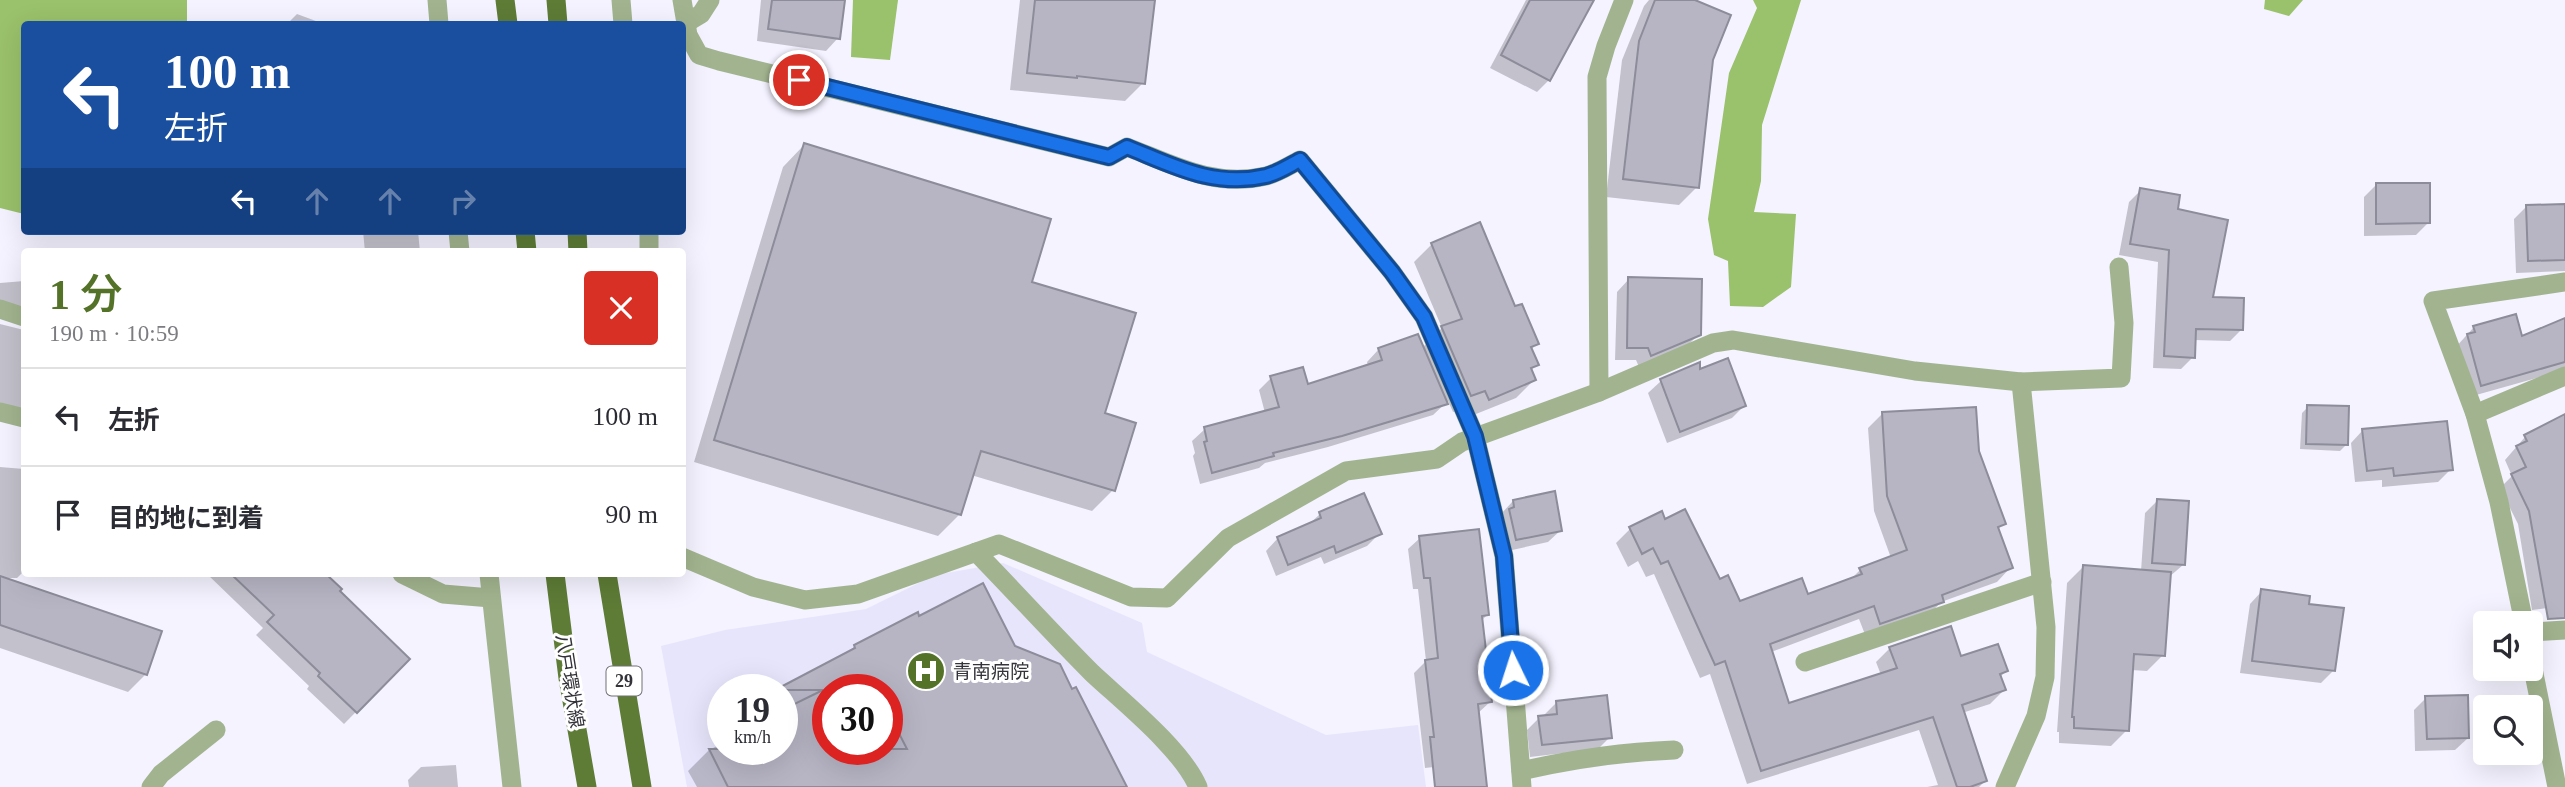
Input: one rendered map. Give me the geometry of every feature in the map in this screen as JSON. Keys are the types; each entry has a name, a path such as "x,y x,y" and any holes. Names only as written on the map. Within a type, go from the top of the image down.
{"main road":[{"path":"505,0 508,21"},
{"path":"556,0 558,21"},
{"name":"八戸環状線","path":"555,577 568,678 587,787"},
{"name":"29","path":"607,577 642,787"}],"street":[{"path":"437,0 439,21"},
{"path":"621,0 623,21"},
{"path":"682,0 686,21"},
{"path":"710,0 701,14 686,23 688,35 699,55 719,61 1109,157 1127,147 1202,177 1227,181 1268,176 1300,160 1392,272 1424,317 1475,436 1504,556 1522,779 1619,752 1674,750"},
{"path":"1599,393 1598,77 1606,46 1624,0"},
{"path":"686,559 753,587 805,600 858,594 999,544 1131,597 1167,598 1228,538 1346,471 1437,459 1461,442 1475,436 1599,393 1713,343 1732,340 1914,371 2021,382 2121,378 2124,323 2119,267"},
{"path":"2522,611 2505,525 2475,414 2433,301 2565,282"},
{"path":"0,309 21,316"},
{"path":"2475,414 2565,376"},
{"path":"2006,787 2036,716 2045,677 2046,627 2021,382"},
{"path":"0,412 21,417"},
{"path":"976,552 1090,671 1176,754 1193,775 1198,787"},
{"path":"408,577 443,594 491,598"},
{"path":"489,577 512,787"},
{"path":"1805,662 2042,582"},
{"path":"2543,631 2565,630"},
{"path":"2535,681 2557,787"},
{"path":"151,787 161,774 216,730"}],"shaded area":[{"name":"青南病院","path":"1003,563 1142,623 1147,652 1326,735 1418,725 1426,787 687,787 661,646 725,630 866,609 935,575"}],"green space":[{"path":"0,0 187,0 187,21 21,21 21,213 0,208"},
{"path":"853,0 898,0 890,60 851,57"},
{"path":"1753,0 1801,0 1762,125 1761,181 1754,212 1796,214 1791,287 1763,307 1730,306 1728,261 1714,255 1708,219 1729,73 1757,8"},
{"path":"2265,0 2303,0 2289,16 2264,9"}],"building":[{"path":"772,0 845,0 840,39 768,29"},
{"path":"1035,0 1155,0 1145,84 1027,73"},
{"path":"1530,0 1594,0 1550,81 1501,55"},
{"path":"1655,0 1695,0 1731,15 1713,60 1699,188 1623,179 1639,41"},
{"path":"804,143 1051,219 1032,282 1136,313 1105,413 1136,423 1115,491 981,451 961,515 714,440"},
{"path":"2376,183 2430,183 2430,223 2376,224"},
{"path":"2140,188 2180,195 2178,209 2228,220 2213,297 2244,298 2243,330 2196,329 2195,358 2164,356 2169,250 2130,244"},
{"path":"2565,204 2565,260 2528,261 2526,205"},
{"path":"1480,222 1515,306 1522,304 1539,344 1531,347 1539,365 1531,368 1536,380 1489,400 1485,391 1471,396 1441,326 1462,319 1431,243"},
{"path":"1628,277 1702,279 1701,335 1651,356 1648,348 1627,348"},
{"path":"2516,314 2522,336 2565,318 2565,362 2481,386 2467,334 2475,332 2473,326"},
{"path":"1418,334 1448,404 1212,473 1204,442 1207,441 1204,427 1279,407 1270,376 1303,367 1308,384 1382,360 1378,348"},
{"path":"1728,358 1746,406 1680,432 1660,379 1700,362 1700,369"},
{"path":"2307,405 2349,406 2348,445 2306,444"},
{"path":"1976,407 1979,451 2006,524 1998,527 2013,568 1942,595 1944,602 1880,624 1874,606 1770,644 1789,703 1897,668 1889,647 1951,626 1961,656 1998,644 2008,671 2000,674 2006,690 1962,705 1987,781 1970,787 1957,787 1933,717 1761,771 1725,661 1715,665 1668,561 1661,564 1653,548 1642,554 1629,527 1662,511 1665,519 1685,509 1720,579 1728,575 1740,601 1802,578 1808,594 1862,574 1859,568 1907,550 1887,496 1882,412"},
{"path":"2565,414 2565,618 2548,619 2529,511 2511,474 2526,467 2516,446 2527,441 2524,435"},
{"path":"2447,421 2453,470 2394,476 2393,468 2367,471 2362,429"},
{"path":"1555,491 1562,531 1516,540 1509,509 1514,507 1513,500"},
{"path":"1364,493 1382,534 1336,553 1334,546 1288,565 1277,537 1321,518 1319,512"},
{"path":"2157,499 2189,501 2185,565 2152,563"},
{"path":"1479,529 1489,615 1482,616 1492,702 1478,704 1487,787 1435,787 1430,737 1434,737 1425,660 1438,658 1430,578 1424,578 1419,536"},
{"path":"2083,565 2171,572 2165,656 2134,654 2129,731 2074,728 2072,717"},
{"path":"0,576 162,631 147,675 0,625"},
{"path":"234,577 329,577 342,589 340,591 410,659 357,713 267,622 274,615"},
{"path":"983,583 1015,646 1060,664 1072,689 1076,687 1127,787 728,787 717,765 798,765 798,702 812,695 812,765 903,765 903,749 907,749 903,741 903,674 812,674 812,690 798,690 798,678 918,612 919,616"},
{"path":"2261,589 2310,596 2309,604 2344,608 2335,671 2252,661"},
{"path":"1607,695 1612,738 1542,745 1538,716 1557,714 1556,701"},
{"path":"2468,695 2469,738 2427,739 2425,696"}],"place":[{"name":"青南病院","path":"926,671"}],"route":[{"path":"799,80 1109,157 1127,147 1202,177 1227,181 1268,176 1300,160 1392,272 1424,317 1475,436 1504,556 1513,670"}]}
